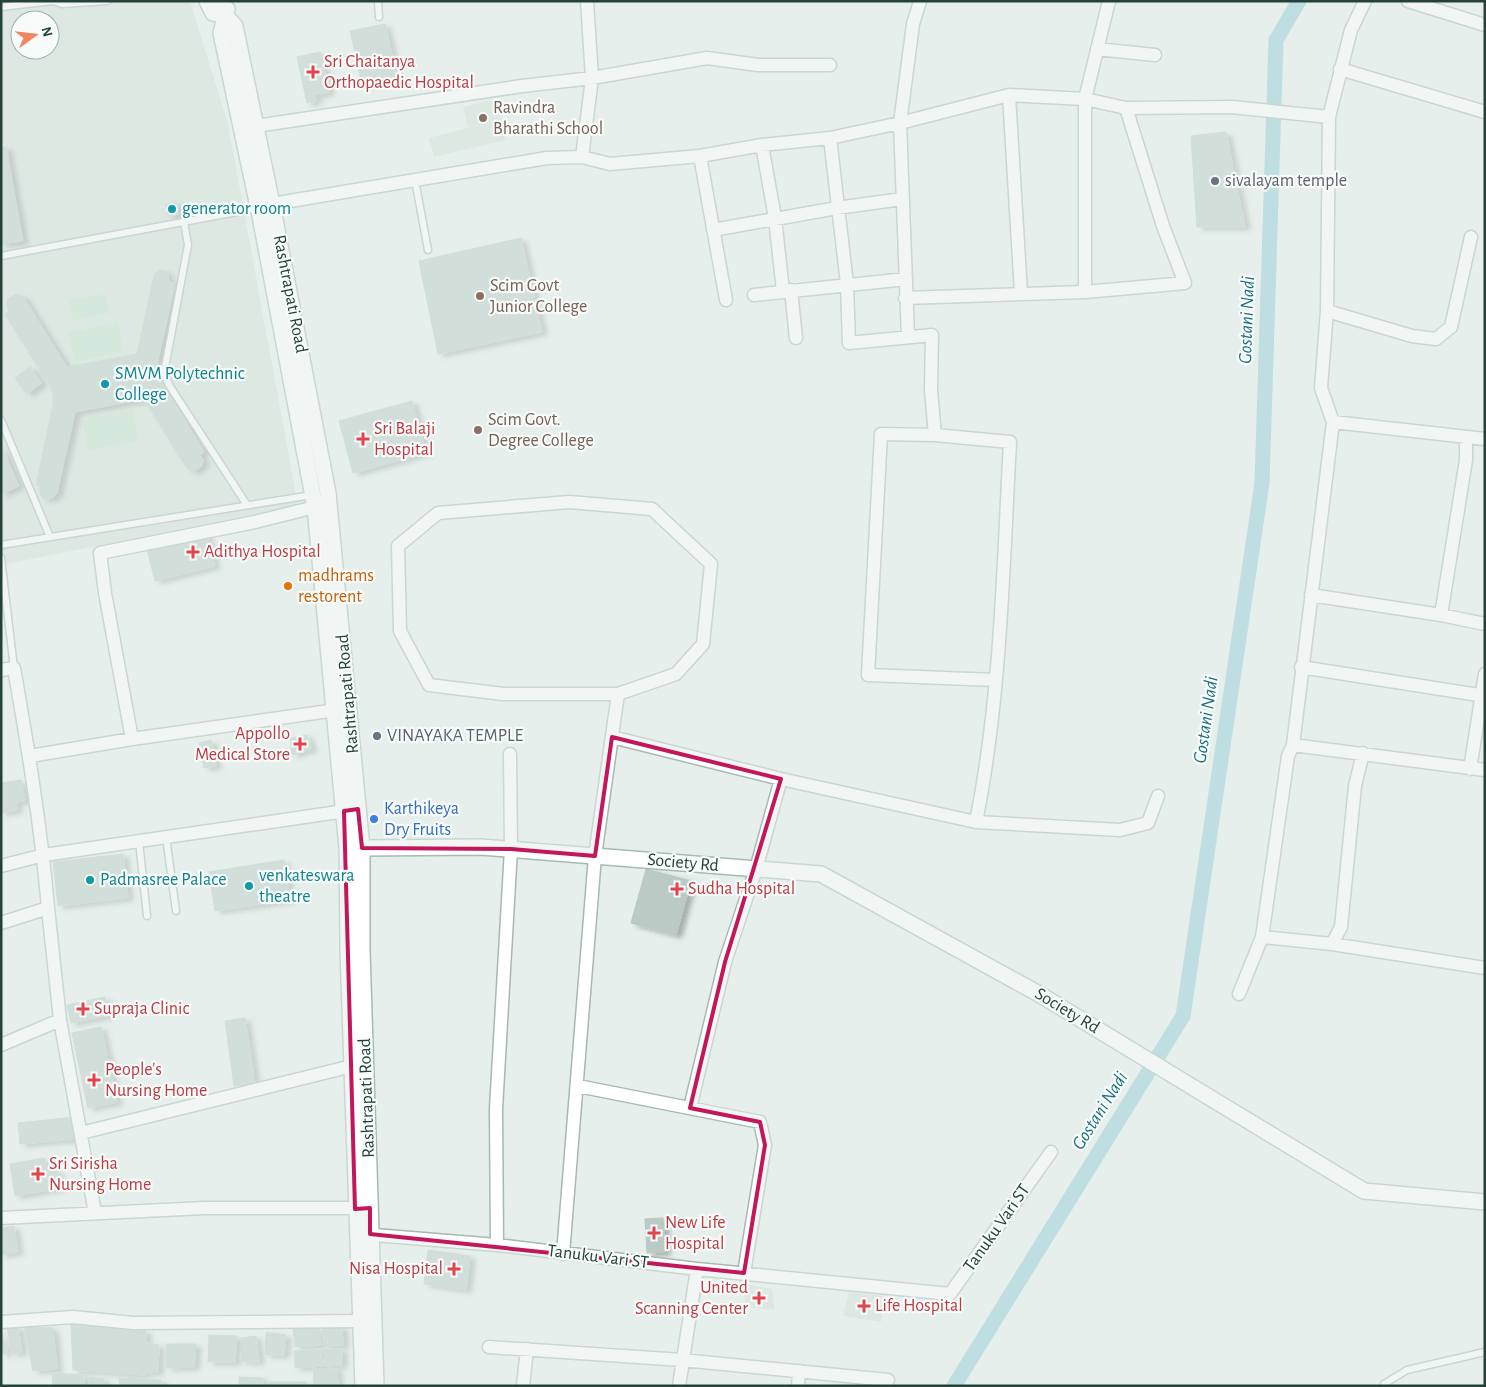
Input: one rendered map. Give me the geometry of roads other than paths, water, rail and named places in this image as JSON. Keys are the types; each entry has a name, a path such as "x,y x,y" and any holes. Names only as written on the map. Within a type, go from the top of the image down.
{"street":[{"path":"207,1 213,13 225,6"},
{"path":"582,157 592,78 587,1"},
{"path":"908,337 905,298 906,279 900,123 913,24 920,1"},
{"path":"1085,292 1085,99 1109,1"},
{"path":"1239,994 1262,937 1288,756 1293,745 1301,667 1333,422 1321,388 1327,311 1330,117 1340,69 1355,18 1364,1"},
{"path":"1408,1 1485,26"},
{"name":"Rashtrapati Road","path":"225,6 235,26 256,126 265,206"},
{"name":"Rashtrapati Road","path":"225,6 221,33 265,206 319,498 351,810 347,848 352,1066 363,1234 376,1386"},
{"path":"1097,50 1155,55"},
{"path":"256,126 592,78 707,58 758,65 830,65"},
{"path":"1340,69 1485,112"},
{"path":"1010,95 1021,293"},
{"path":"265,206 547,158 582,157 610,164 700,156 830,138 900,123 1010,95 1085,99 1126,108 1232,107 1330,117"},
{"path":"905,298 1085,292 1185,283 1163,226 1126,108"},
{"path":"830,138 847,284 849,343 932,335 931,390 935,434"},
{"path":"762,146 796,338"},
{"path":"700,156 726,300"},
{"path":"713,230 774,218 902,199"},
{"path":"1327,311 1412,336 1436,339 1451,328 1471,236"},
{"path":"754,295 787,290 906,279"},
{"path":"1333,422 1485,439"},
{"path":"976,822 988,764 995,680 1010,442 935,434 881,434 868,675 995,680"},
{"path":"1441,615 1466,460 1466,437"},
{"path":"132,739 105,593 100,553 255,522 319,498"},
{"name":"Rashtrapati Road","path":"319,498 336,710 351,810 362,848 362,1208"},
{"path":"569,502 652,509 711,564 703,644 676,674 618,694 503,694 429,685 400,630 398,546 438,513 569,502"},
{"path":"1311,595 1441,615 1485,624"},
{"path":"1301,667 1483,696"},
{"path":"8,669 30,756 44,855 60,1020 95,1213"},
{"path":"1470,769 1485,674"},
{"path":"563,1254 595,856 618,694"},
{"path":"30,756 132,739 336,710"},
{"path":"612,737 781,779 976,822 1120,830 1148,823 1158,796"},
{"path":"1293,745 1485,770"},
{"path":"1332,944 1341,927 1355,786 1362,753"},
{"path":"497,1244 496,1109 511,849 510,754"},
{"path":"690,1108 724,962 756,869 781,779"},
{"path":"1,866 44,855 351,810"},
{"name":"Society Rd","path":"362,848 511,849 821,874 1039,994 1364,1191 1485,1202"},
{"path":"1,923 48,908"},
{"path":"1262,937 1332,944 1485,968"},
{"path":"1,1045 60,1020"},
{"path":"80,1133 352,1066"},
{"path":"578,1086 760,1122 765,1144 744,1273"},
{"name":"Tanuku Vari ST","path":"363,1234 497,1244 563,1254 697,1269 950,1294 1051,1152"},
{"path":"1,1218 204,1208 362,1208"},
{"name":"Rashtrapati Road","path":"362,1386 363,1234"},
{"path":"679,1386 697,1269"},
{"path":"1,1322 73,1317 133,1323 361,1320"},
{"path":"489,1347 682,1360 888,1380"},
{"path":"522,1386 527,1349"},
{"path":"798,1386 799,1371"}],"lane":[{"path":"1,8 53,1 62,4 106,1"},
{"path":"378,1 379,17"},
{"path":"415,180 428,250"},
{"path":"1,256 265,206"},
{"path":"184,222 188,245 164,374 169,385 247,505"},
{"path":"1,420 50,537"},
{"path":"1,545 247,505 319,498"},
{"path":"1,558 8,669"},
{"path":"166,837 176,910"},
{"path":"140,841 147,916"},
{"path":"1384,1384 1407,1370 1485,1352"}],"waterway":[{"name":"Gostani Nadi","path":"954,1386 1183,1016 1262,483 1276,40 1299,1"}],"place":[{"name":"Sri Chaitanya Orthopaedic Hospital","path":"313,72"},
{"name":"Ravindra Bharathi School","path":"483,118"},
{"name":"sivalayam temple","path":"1215,181"},
{"name":"generator room","path":"172,209"},
{"name":"Scim Govt Junior College","path":"480,296"},
{"name":"SMVM Polytechnic College","path":"105,384"},
{"name":"Scim Govt. Degree College","path":"478,430"},
{"name":"Sri Balaji Hospital","path":"363,439"},
{"name":"Adithya Hospital","path":"193,552"},
{"name":"madhrams restorent","path":"288,586"},
{"name":"VINAYAKA TEMPLE","path":"377,736"},
{"name":"Appollo Medical Store","path":"300,744"},
{"name":"Karthikeya Dry Fruits","path":"374,819"},
{"name":"Padmasree Palace","path":"90,880"},
{"name":"venkateswara theatre","path":"249,886"},
{"name":"Sudha Hospital","path":"677,889"},
{"name":"Supraja Clinic","path":"83,1009"},
{"name":"People's Nursing Home","path":"94,1080"},
{"name":"Sri Sirisha Nursing Home","path":"38,1174"},
{"name":"New Life Hospital","path":"654,1233"},
{"name":"Nisa Hospital","path":"454,1269"},
{"name":"United Scanning Center","path":"759,1298"},
{"name":"Life Hospital","path":"864,1306"}]}
